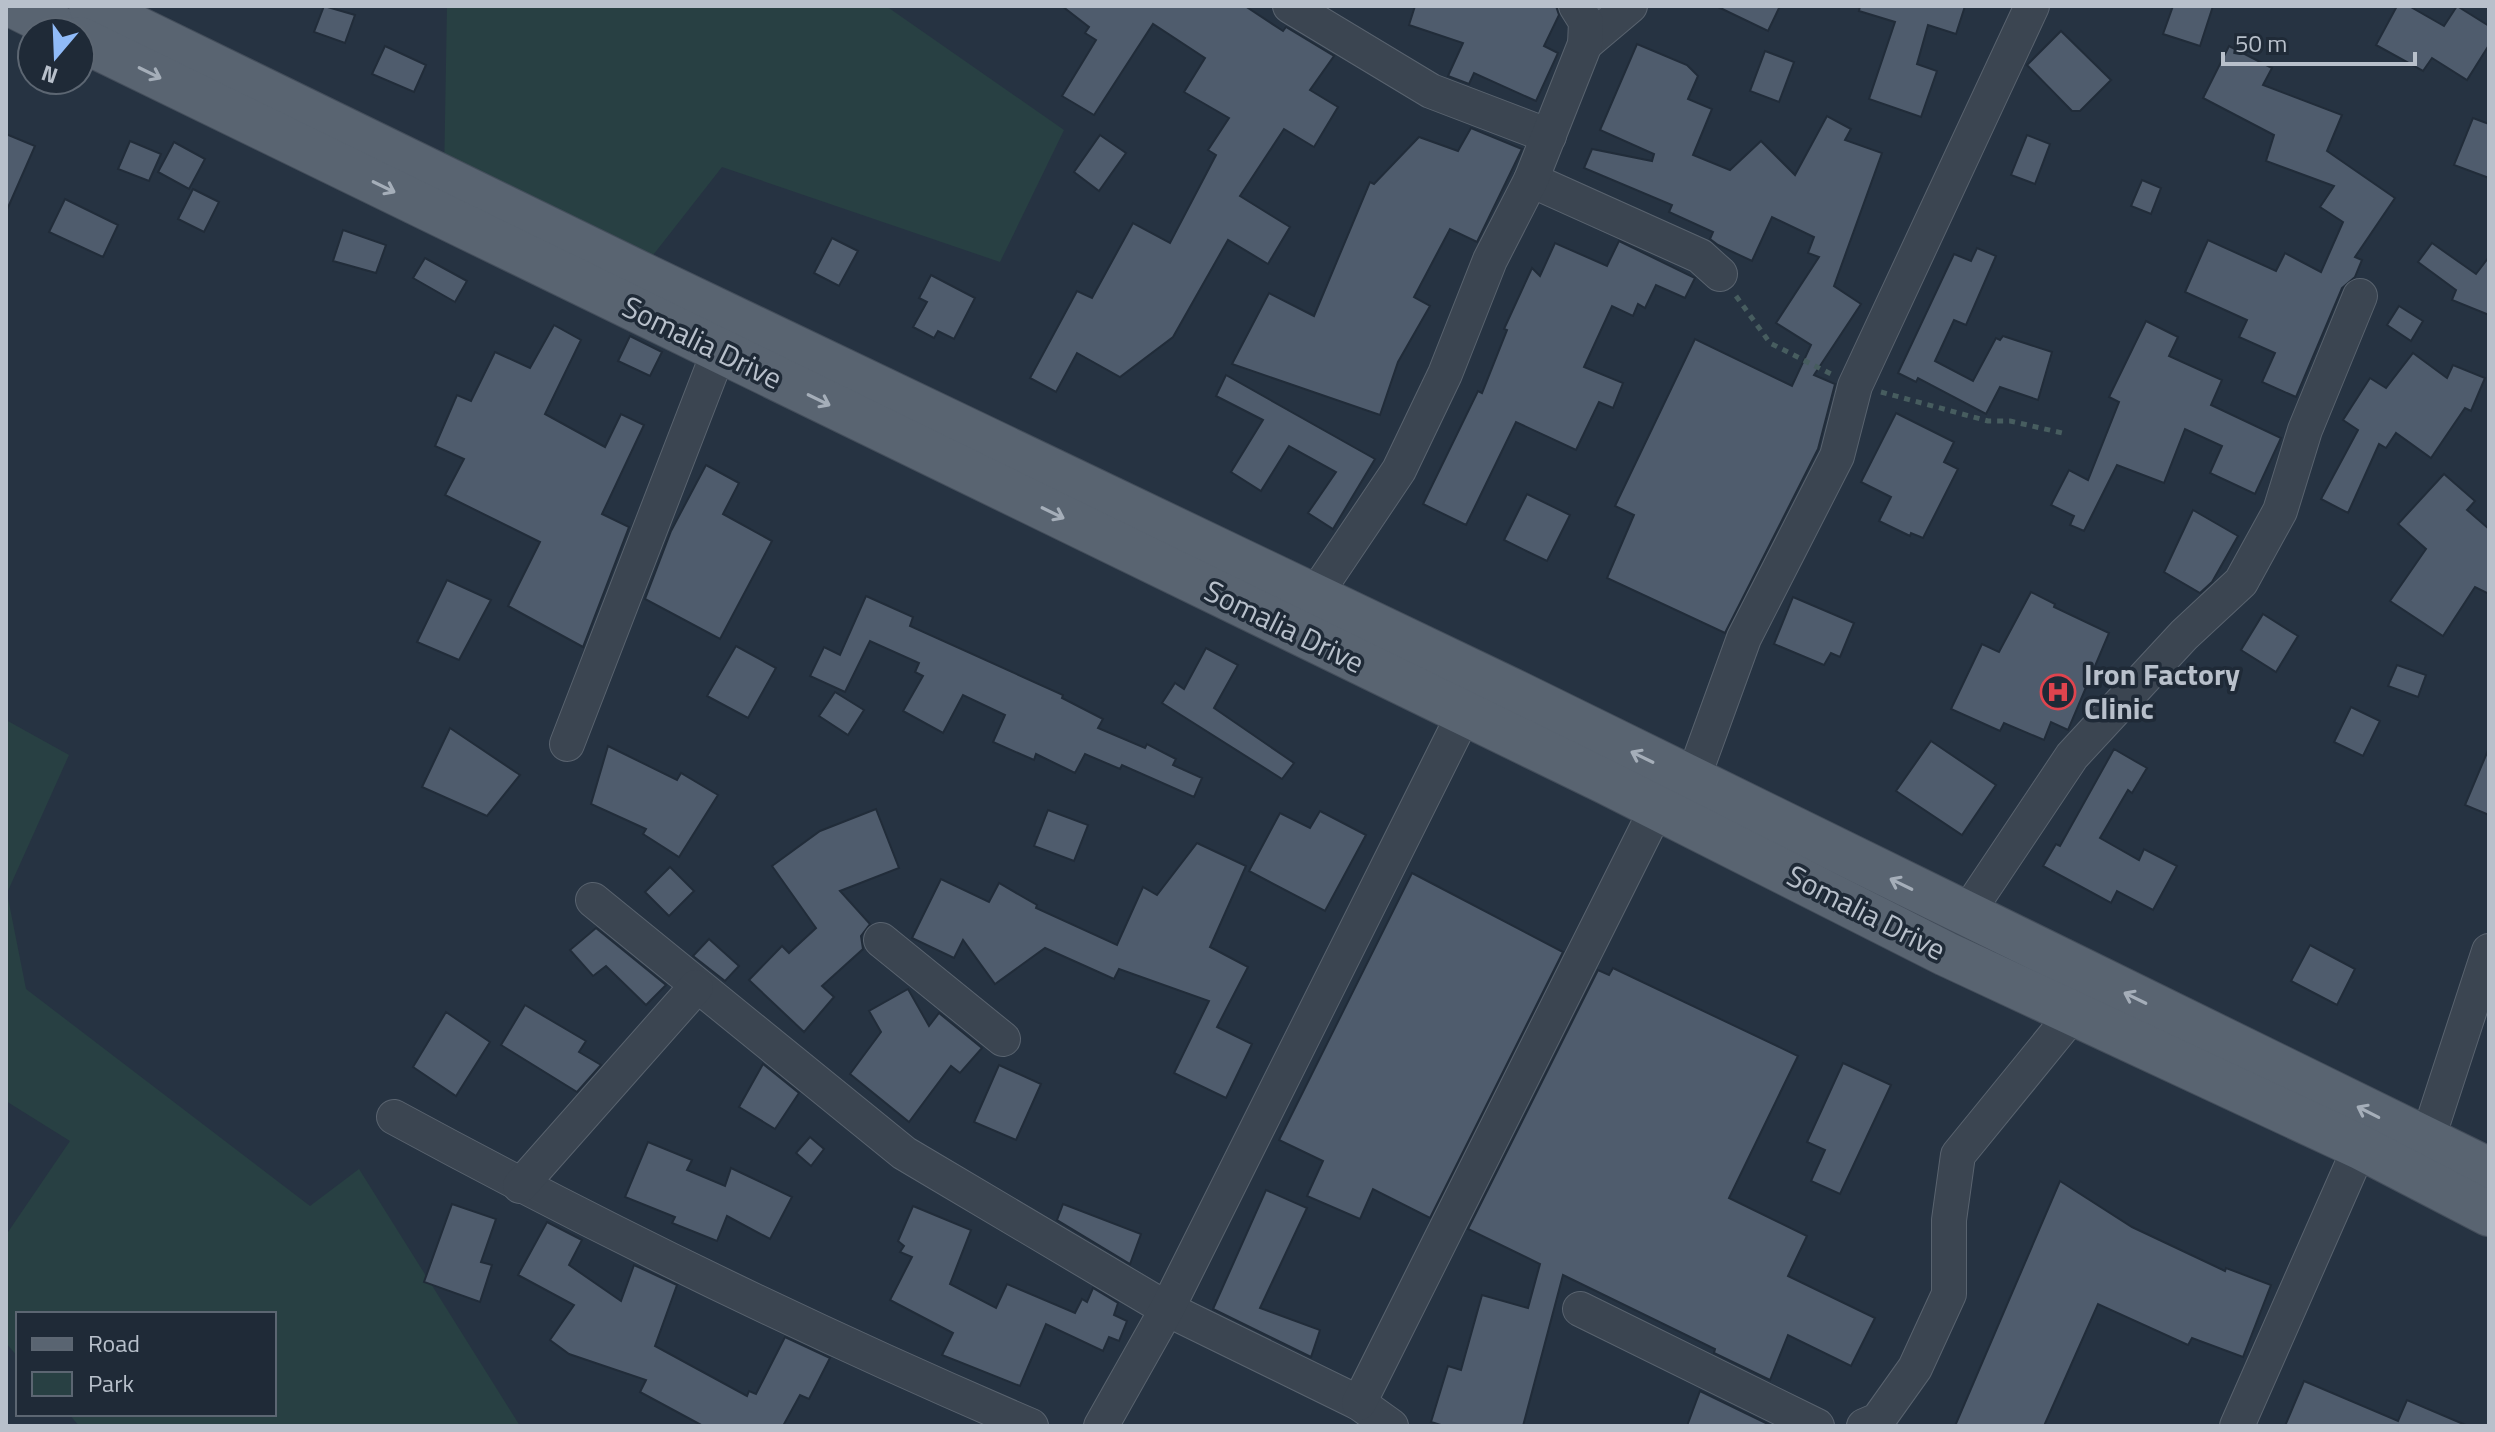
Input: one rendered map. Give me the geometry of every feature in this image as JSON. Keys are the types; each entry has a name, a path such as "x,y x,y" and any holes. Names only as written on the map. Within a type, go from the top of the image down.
{"main road":[{"name":"Somalia Drive","path":"14,6 72,16"},
{"name":"Somalia Drive","path":"96,22 1315,595 1676,803 2072,1015 2360,1147 2489,1214"},
{"name":"Somalia Drive","path":"96,23 719,351 1464,714 1676,803 1965,916 2489,1170"}],"street":[{"path":"1290,6 1431,91 1549,136"},
{"path":"1315,595 1399,470 1445,374 1490,260 1531,180 1585,44 1586,22 1576,6"},
{"path":"1585,44 1630,6"},
{"path":"1359,1403 1676,803 1744,638 1837,456 1855,386 2032,6"},
{"path":"1531,180 1700,256 1720,274"},
{"path":"1965,916 2072,756 2184,635 2241,582 2280,511 2305,430 2360,296"},
{"path":"567,744 719,351"},
{"path":"1101,1426 1167,1309 1464,714"},
{"path":"593,900 696,987 755,1029 904,1153 1167,1309 1359,1403 1391,1426"},
{"path":"881,940 1003,1039"},
{"path":"2427,1141 2489,951"},
{"path":"520,1186 696,987"},
{"path":"1864,1426 1878,1420 1915,1368 1949,1294 1949,1220 1958,1155 2072,1015"},
{"path":"394,1117 520,1186 808,1327 1031,1426"},
{"path":"2237,1426 2360,1147"},
{"path":"1580,1309 1817,1426"}],"green space":[{"path":"447,6 886,6 1064,130 1000,262 722,167 639,273 444,177"},
{"path":"6,720 69,755 7,893 26,989 310,1206 359,1169 520,1426 79,1426 71,1416 276,1416 276,1312 16,1312 16,1355 6,1343 6,1235 70,1141 6,1101"}],"building":[{"path":"324,6 355,15 345,43 314,32"},
{"path":"1062,6 1245,6 1283,31 1286,27 1334,56 1310,90 1338,107 1314,147 1284,129 1240,196 1290,227 1268,264 1228,240 1173,337 1120,377 1077,353 1056,392 1030,378 1077,291 1092,298 1133,223 1170,243 1216,155 1208,150 1229,118 1184,92 1205,58 1153,24 1094,115 1062,96 1096,40 1085,33 1089,27"},
{"path":"1415,6 1556,6 1559,15 1544,46 1558,53 1536,101 1474,73 1469,84 1448,76 1463,43 1409,25"},
{"path":"1716,6 1780,6 1768,31"},
{"path":"1860,6 1965,6 1956,34 1928,25 1917,64 1937,71 1921,117 1869,99 1895,22 1859,11"},
{"path":"2173,6 2213,6 2200,46 2163,34"},
{"path":"2397,6 2409,6 2444,26 2457,6 2489,26 2489,45 2467,80 2432,58 2423,71 2376,45"},
{"path":"2061,31 2111,80 2080,111 2072,111 2027,65"},
{"path":"1637,44 1687,65 1698,76 1688,99 1712,109 1693,155 1730,170 1761,141 1795,175 1827,116 1851,129 1845,140 1882,153 1834,286 1861,304 1814,375 1835,384 1818,449 1725,633 1607,578 1634,515 1615,506 1695,339 1792,386 1811,345 1776,323 1819,257 1808,253 1814,237 1772,217 1752,261 1718,245 1710,239 1713,232 1669,212 1672,205 1584,168 1592,149 1652,161 1654,154 1600,130"},
{"path":"385,46 426,65 414,92 372,74"},
{"path":"2229,46 2272,68 2263,85 2342,115 2327,151 2395,198 2355,257 2362,260 2355,277 2342,288 2296,397 2262,382 2275,353 2239,337 2247,320 2185,292 2208,240 2276,271 2285,253 2321,272 2343,222 2320,207 2334,186 2266,161 2274,135 2203,98"},
{"path":"1765,51 1794,62 1779,102 1750,91"},
{"path":"2473,118 2489,124 2489,178 2454,165"},
{"path":"1471,128 1522,149 1477,242 1450,229 1414,297 1430,306 1398,362 1380,415 1232,364 1269,293 1314,316 1370,182 1374,184 1419,137 1458,151"},
{"path":"6,134 35,146 6,212"},
{"path":"1100,135 1126,153 1099,191 1074,172"},
{"path":"2027,135 2050,144 2035,184 2011,175"},
{"path":"130,141 161,154 149,181 118,169"},
{"path":"174,142 205,159 189,189 158,172"},
{"path":"2142,180 2161,188 2151,214 2131,206"},
{"path":"193,189 219,202 204,232 178,219"},
{"path":"65,199 118,225 103,257 49,232"},
{"path":"343,230 386,245 376,273 333,261"},
{"path":"832,238 858,251 839,286 814,273"},
{"path":"1619,241 1695,278 1685,298 1656,285 1645,308 1638,304 1633,316 1612,306 1584,367 1623,383 1613,408 1599,402 1576,450 1516,422 1466,525 1423,504 1478,391 1482,393 1507,330 1504,329 1532,268 1540,276 1555,243 1607,266"},
{"path":"2432,243 2476,274 2489,257 2489,315 2452,300 2456,290 2418,262"},
{"path":"1977,248 1996,256 1966,325 1954,320 1935,361 1973,381 1996,338 2000,340 2003,336 2052,352 2038,400 2000,387 1986,414 1918,378 1916,382 1898,373 1954,254 1971,261"},
{"path":"425,258 467,281 455,302 413,278"},
{"path":"931,275 975,298 954,339 938,331 934,338 913,327 927,302 919,298"},
{"path":"2399,306 2423,321 2411,341 2387,325"},
{"path":"2146,321 2178,337 2169,356 2222,380 2211,405 2281,438 2255,494 2210,473 2222,446 2185,429 2164,483 2117,465 2084,531 2070,525 2074,516 2051,505 2069,470 2088,480 2119,402 2109,397"},
{"path":"554,325 581,340 545,414 605,447 621,414 644,425 602,514 629,527 583,647 508,606 540,542 445,495 464,459 435,446 457,395 471,401 495,352 530,368"},
{"path":"630,336 662,352 650,376 618,361"},
{"path":"2413,353 2447,378 2453,365 2485,378 2471,411 2465,408 2431,458 2396,433 2386,448 2379,444 2348,513 2321,499 2358,430 2343,420 2370,378 2386,388"},
{"path":"1226,375 1375,459 1333,529 1308,513 1336,472 1289,446 1261,491 1231,472 1263,420 1216,396"},
{"path":"1896,413 1954,442 1944,462 1958,469 1923,538 1911,533 1910,536 1879,521 1891,497 1861,482"},
{"path":"706,465 739,483 723,514 772,541 720,639 645,599 671,531"},
{"path":"2444,474 2475,501 2467,510 2489,529 2489,594 2475,587 2443,636 2390,601 2426,549 2398,524"},
{"path":"1527,494 1570,515 1547,561 1504,540"},
{"path":"2193,510 2238,536 2212,582 2200,593 2164,572"},
{"path":"447,580 491,600 459,660 417,642"},
{"path":"2031,592 2055,604 2054,607 2109,633 2068,730 2051,722 2044,740 2004,723 2000,731 1951,709 1982,644 1999,652"},
{"path":"866,596 913,617 910,626 1063,695 1062,698 1103,719 1098,728 1145,748 1147,744 1176,759 1173,765 1202,778 1194,797 1122,765 1120,769 1085,754 1075,773 1036,754 1034,760 993,742 1005,715 963,695 943,733 903,711 923,676 915,672 919,663 870,641 845,692 810,676 824,647 840,655"},
{"path":"1793,597 1854,623 1840,657 1831,653 1824,665 1774,644"},
{"path":"2263,614 2298,636 2276,672 2241,650"},
{"path":"736,646 776,668 748,718 707,696"},
{"path":"1206,648 1238,665 1214,708 1294,763 1282,779 1162,703 1175,683 1184,689"},
{"path":"2397,665 2426,675 2418,697 2388,686"},
{"path":"835,692 864,710 848,735 819,716"},
{"path":"2351,707 2380,721 2363,756 2334,742"},
{"path":"450,728 520,775 487,816 422,787"},
{"path":"1931,741 1996,785 1962,835 1896,791"},
{"path":"608,746 677,780 681,773 718,795 679,857 643,834 646,829 591,804"},
{"path":"2489,748 2489,815 2465,805"},
{"path":"2114,749 2147,768 2132,793 2128,790 2100,838 2139,860 2144,849 2177,866 2153,910 2117,891 2111,903 2043,866 2056,844 2060,846"},
{"path":"876,809 899,868 840,891 870,924 861,936 863,949 822,986 834,997 804,1032 749,980 782,946 789,953 816,928 772,866 820,831"},
{"path":"1048,810 1088,825 1074,861 1034,846"},
{"path":"1320,811 1366,835 1325,911 1249,871 1280,813 1310,828"},
{"path":"1197,843 1246,866 1210,947 1248,967 1217,1027 1252,1044 1226,1098 1174,1073 1209,1001 1119,969 1114,979 1045,948 995,984 963,940 954,958 912,938 941,879 989,902 999,883 1037,905 1036,908 1117,945 1143,887 1157,895"},
{"path":"670,867 694,891 669,916 645,892"},
{"path":"1412,873 1563,952 1430,1218 1373,1189 1360,1219 1307,1196 1323,1161 1279,1140"},
{"path":"596,928 666,985 646,1005 606,966 593,976 570,950"},
{"path":"709,939 739,966 725,981 693,956"},
{"path":"2310,945 2355,969 2337,1005 2291,981"},
{"path":"1613,968 1798,1056 1729,1198 1807,1236 1788,1276 1875,1318 1851,1366 1788,1335 1770,1380 1714,1353 1715,1349 1563,1275 1523,1426 1444,1426 1431,1422 1448,1366 1461,1370 1482,1295 1528,1308 1540,1264 1468,1229 1598,970 1609,975"},
{"path":"908,989 929,1026 939,1013 982,1048 960,1073 951,1066 909,1122 850,1074 881,1032 869,1011"},
{"path":"525,1005 586,1041 579,1052 601,1065 577,1092 501,1045"},
{"path":"446,1012 490,1042 456,1096 413,1067"},
{"path":"1843,1063 1891,1085 1840,1194 1811,1181 1825,1150 1807,1142"},
{"path":"763,1064 799,1093 775,1129 739,1107"},
{"path":"999,1065 1041,1084 1016,1140 974,1122"},
{"path":"810,1137 824,1149 811,1166 796,1153"},
{"path":"648,1142 692,1160 687,1170 725,1186 731,1168 792,1197 770,1239 727,1216 717,1241 672,1223 675,1217 625,1197"},
{"path":"2060,1181 2132,1227 2225,1271 2226,1268 2271,1285 2243,1357 2192,1338 2188,1345 2098,1304 2044,1426 1955,1426"},
{"path":"1266,1190 1307,1208 1260,1308 1320,1330 1311,1357 1213,1309"},
{"path":"452,1204 496,1219 481,1262 492,1265 480,1302 424,1282"},
{"path":"1063,1204 1141,1234 1130,1264 1057,1220"},
{"path":"913,1206 971,1230 950,1284 996,1308 1007,1284 1075,1313 1082,1299 1087,1302 1093,1288 1118,1303 1114,1315 1127,1321 1119,1341 1109,1337 1103,1351 1046,1324 1020,1386 942,1355 953,1333 890,1300 912,1257 900,1252 904,1246 898,1241"},
{"path":"547,1222 582,1240 569,1265 621,1301 634,1265 677,1285 655,1346 747,1396 749,1391 756,1394 785,1337 830,1358 809,1399 800,1395 783,1426 703,1426 640,1392 646,1380 569,1354 550,1340 574,1305 518,1275"},
{"path":"2304,1381 2398,1421 2407,1400 2468,1426 2285,1426"},
{"path":"1700,1391 1772,1426 1687,1426"}],"place":[{"name":"Iron Factory Clinic","path":"2058,692"}]}
